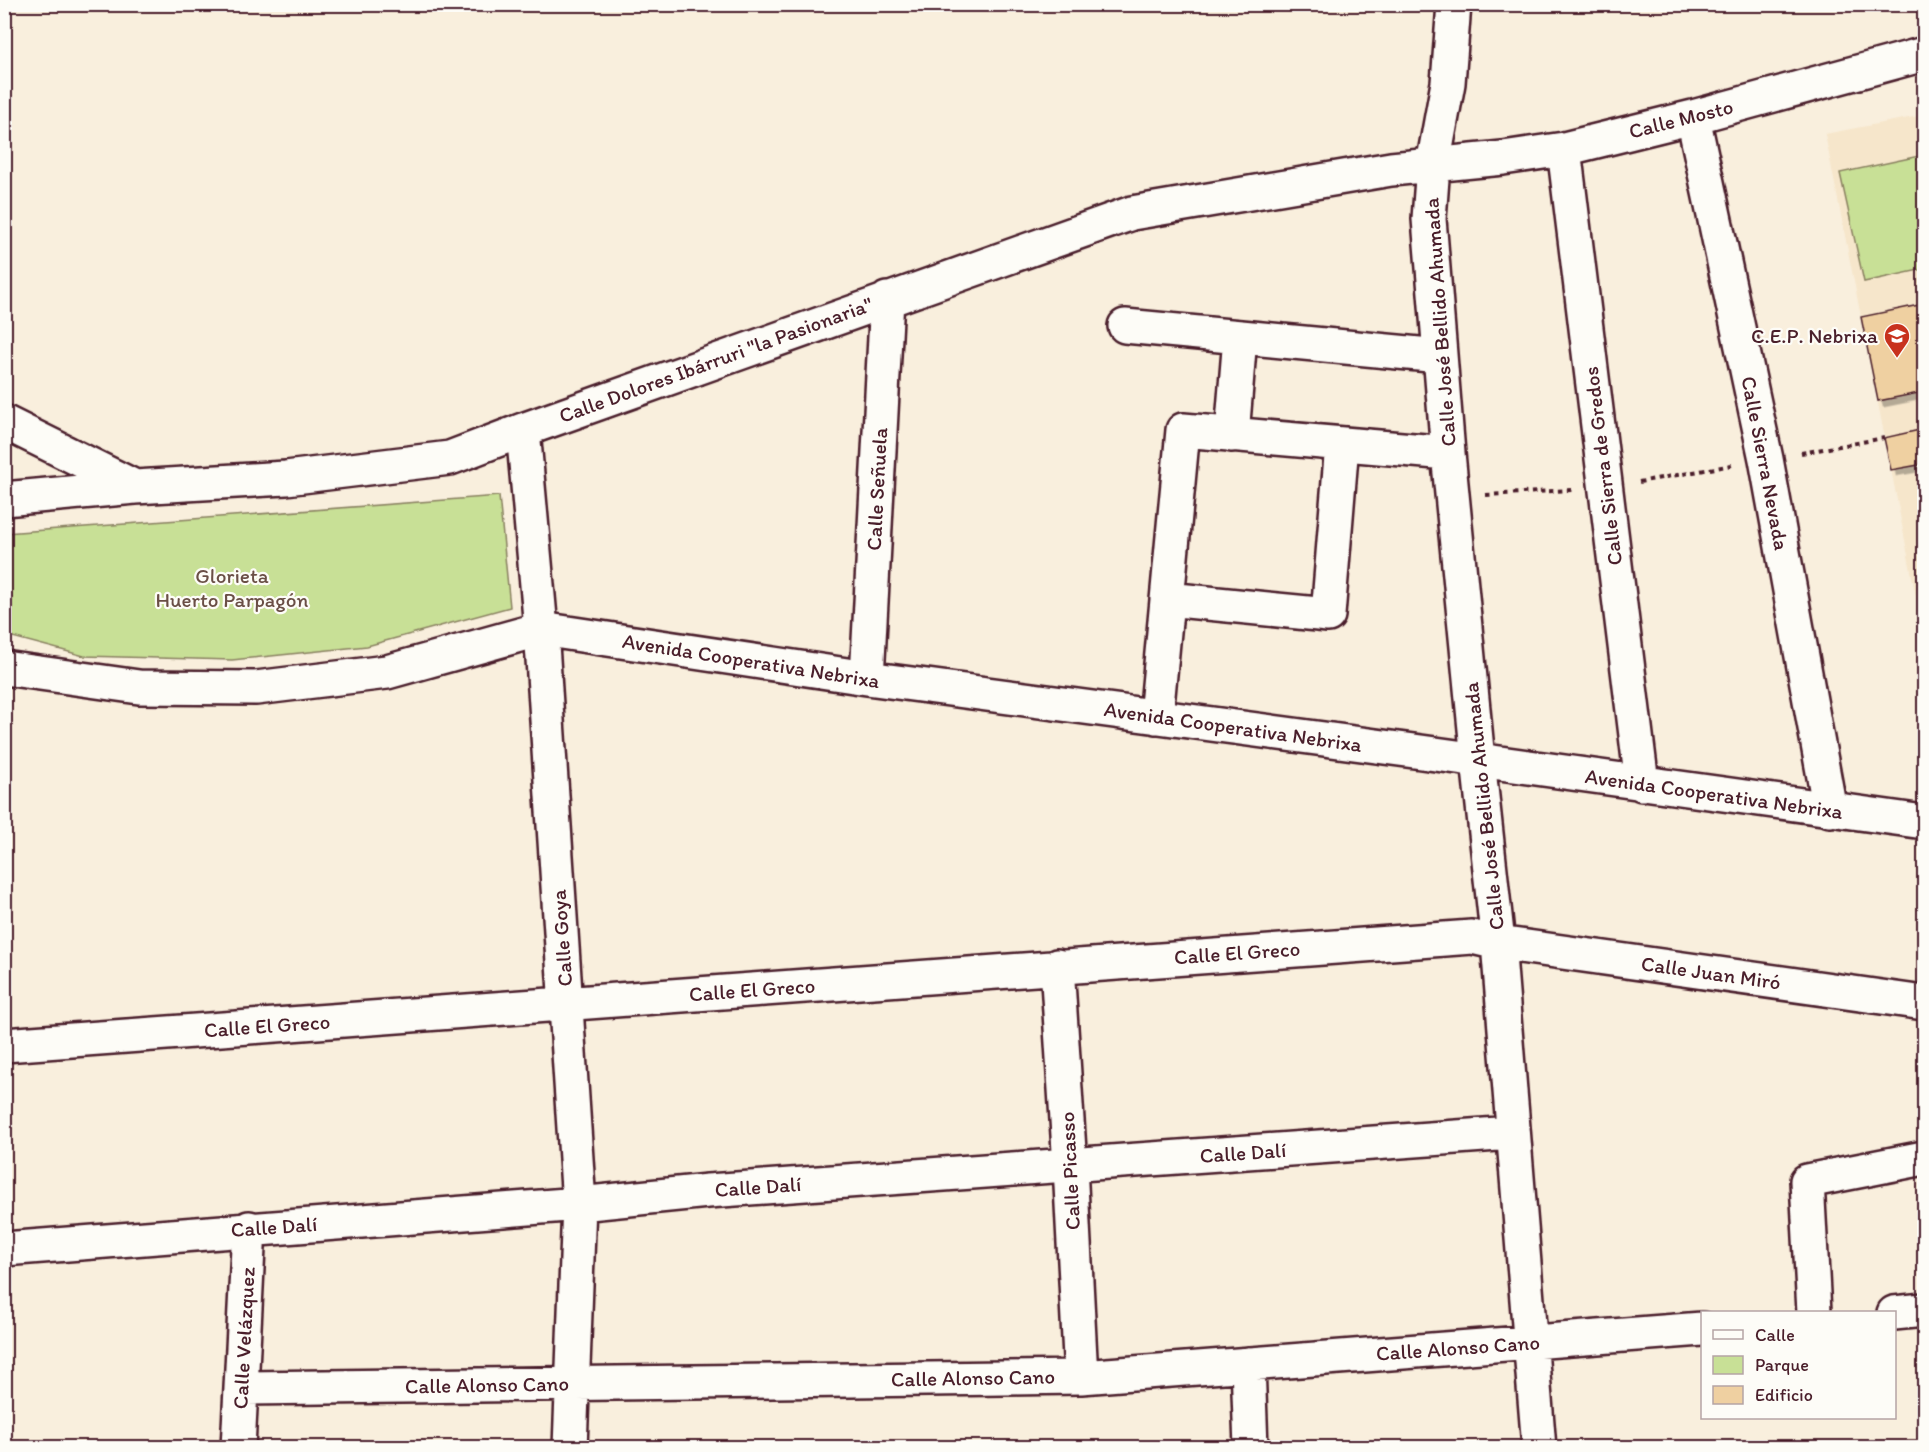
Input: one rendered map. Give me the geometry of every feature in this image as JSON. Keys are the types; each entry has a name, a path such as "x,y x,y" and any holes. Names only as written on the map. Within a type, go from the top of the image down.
{"street":[{"name":"Calle José Bellido Ahumada","path":"1454,4 1448,83 1433,165 1429,219 1448,453 1498,943 1539,1448"},
{"name":"Calle Mosto","path":"1433,165 1564,149 1693,117 1924,54"},
{"name":"Calle Sierra Nevada","path":"1693,117 1766,459 1830,810"},
{"name":"Calle Sierra de Gredos","path":"1564,149 1642,784"},
{"name":"Calle Dolores Ibárruri \"la Pasionaria\"","path":"4,422 135,487 286,478 450,458 887,299 1132,213 1391,169 1433,165"},
{"name":"Calle Señuela","path":"867,678 887,299"},
{"path":"1125,326 1440,356"},
{"path":"1232,435 1240,337"},
{"name":"Calle Goya","path":"523,430 541,629 579,1204 570,1448"},
{"path":"1156,717 1183,430 1448,453"},
{"path":"1167,599 1328,615 1342,444"},
{"path":"4,499 135,487"},
{"name":"Avenida Cooperativa Nebrixa","path":"541,629 867,678 1924,822"},
{"path":"4,668 139,687 256,688 387,672 541,629"},
{"name":"Calle El Greco","path":"4,1045 1472,936 1498,943"},
{"name":"Calle Juan Miró","path":"1498,943 1924,1003"},
{"name":"Calle Picasso","path":"1057,966 1081,1377"},
{"name":"Calle Dalí","path":"4,1249 249,1228 579,1204 708,1191 1512,1133"},
{"path":"1814,1311 1807,1181 1924,1158"},
{"name":"Calle Velázquez","path":"238,1448 249,1228"},
{"path":"1896,1313 1924,1310"},
{"name":"Calle Alonso Cano","path":"242,1388 1081,1377 1701,1329"},
{"path":"1248,1364 1251,1448"}],"path":[{"path":"1766,459 1884,438"}],"shaded area":[{"name":"C.E.P. Nebrixa","path":"1924,115 1924,637 1825,134"}],"green space":[{"path":"1924,155 1924,269 1864,282 1840,173"},
{"name":"Glorieta Huerto Parpagón","path":"499,496 510,607 367,646 232,660 84,656 5,635 5,533"}],"building":[{"path":"1924,304 1924,392 1878,401 1861,317"},
{"path":"1924,429 1924,464 1891,470 1884,438"}],"place":[{"name":"C.E.P. Nebrixa","path":"1897,359"}]}
